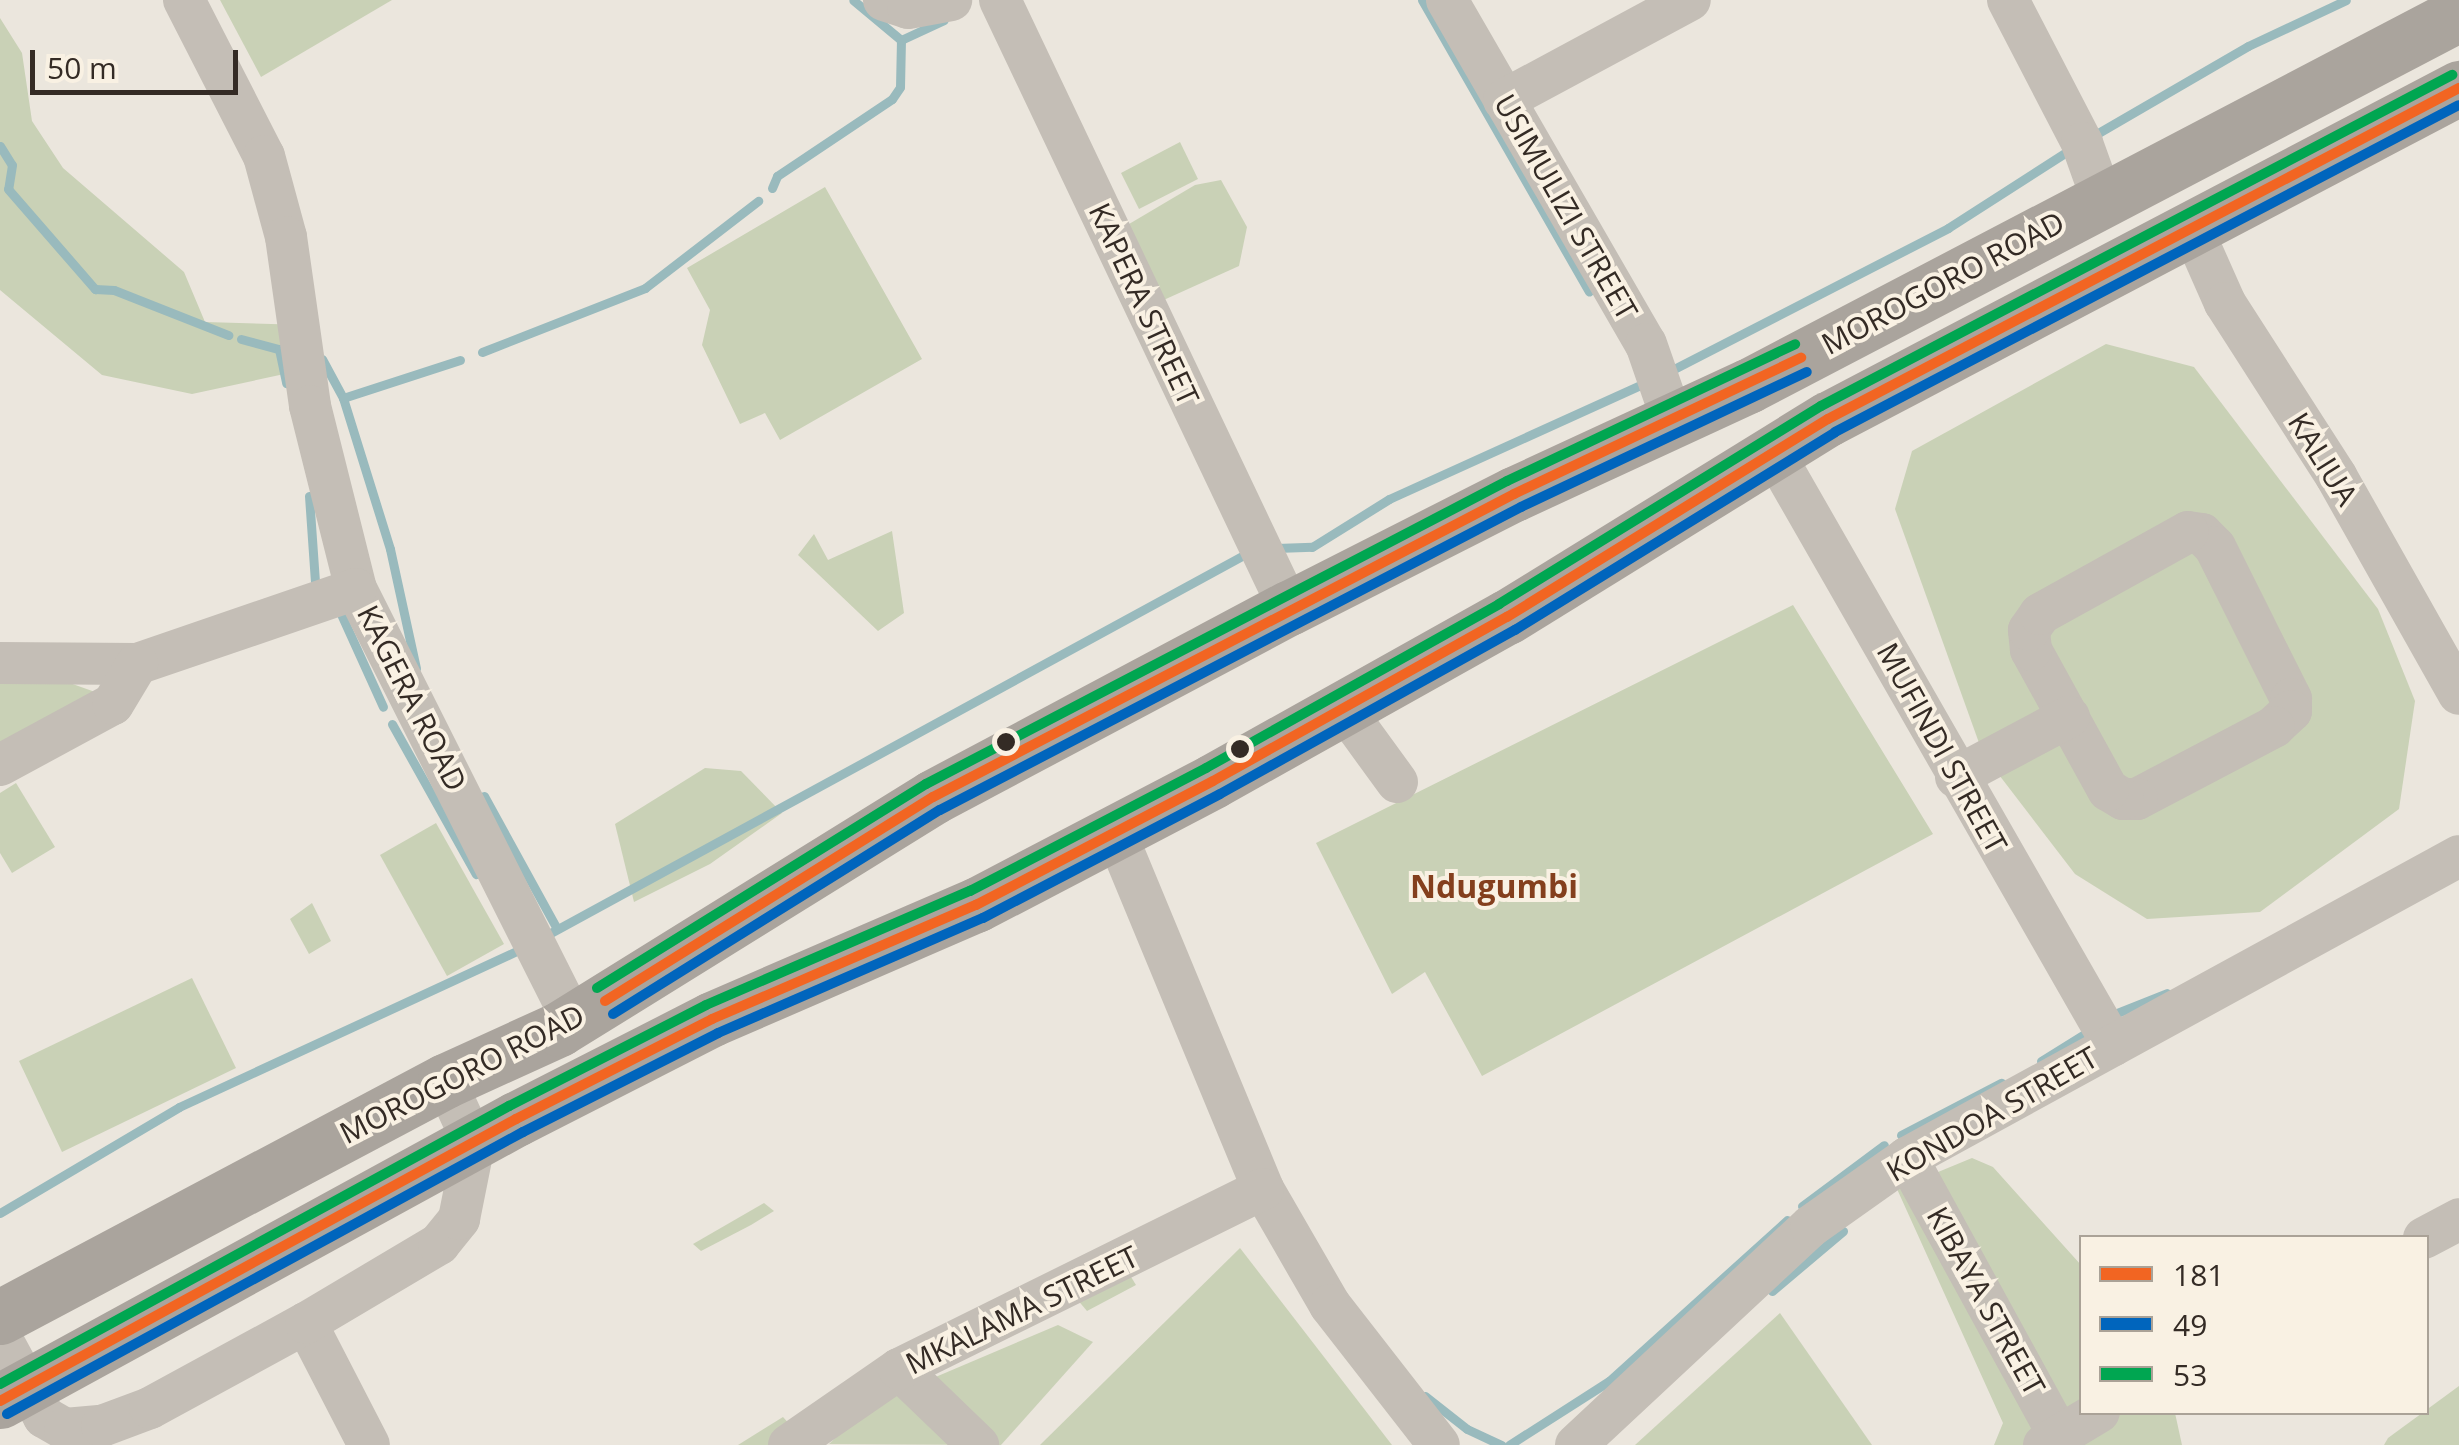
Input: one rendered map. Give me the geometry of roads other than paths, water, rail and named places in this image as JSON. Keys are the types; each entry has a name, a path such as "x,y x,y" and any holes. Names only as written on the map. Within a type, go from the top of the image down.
{"highway":[{"name":"MOROGORO ROAD","path":"0,1317 445,1081 574,1021 933,797 1288,608 1672,419 1748,386 2098,188 2459,14"},
{"path":"15,1393 712,1019 976,905 1507,617 1772,450 2190,224 2459,88"}],"street":[{"name":"KAGERA ROAD","path":"184,0 264,156 286,237 304,356 356,589 574,1021"},
{"path":"884,0 908,8 951,0"},
{"name":"KAPERA STREET","path":"1000,0 1288,608"},
{"name":"USIMULIZI STREET","path":"1448,0 1646,344 1672,419"},
{"path":"1504,100 1690,0"},
{"path":"2008,0 2098,188"},
{"name":"KALIUA","path":"2190,224 2225,303 2336,476 2459,694"},
{"name":"MUFINDI STREET","path":"1772,450 2113,1045"},
{"path":"2188,532 2202,534 2245,604 2291,698 2286,720 2137,799 2123,800 2108,790 2069,717 2032,650 2029,630 2040,614 2188,532"},
{"path":"0,663 136,664 356,589"},
{"path":"0,764 112,704 136,664"},
{"path":"1351,704 1357,728 1397,782"},
{"path":"1956,777 2069,717"},
{"path":"1114,829 1263,1189 1330,1304 1439,1445"},
{"name":"KONDOA STREET","path":"1576,1445 1811,1226 1907,1158 2459,856"},
{"path":"0,1336 15,1393 64,1429 102,1426 150,1408 306,1323 439,1244 459,1220 474,1144 445,1081"},
{"name":"KIBAYA STREET","path":"1907,1158 2056,1441"},
{"name":"MKALAMA STREET","path":"789,1445 900,1369 1263,1189"},
{"path":"2429,1235 2459,1219"},
{"path":"306,1323 369,1445"},
{"path":"900,1369 978,1445"},
{"path":"2056,1441 2095,1415"}],"waterway":[{"path":"772,188 777,176 892,99 900,87 901,40 853,0"},
{"path":"1422,0 1589,292"},
{"path":"2093,136 2248,46 2346,0"},
{"path":"901,40 944,20"},
{"path":"0,146 12,165 8,189 95,289 114,290 228,335"},
{"path":"1670,371 1948,228 2071,149"},
{"path":"482,352 645,288 758,201"},
{"path":"241,339 279,349 286,383"},
{"path":"322,359 343,398 390,549 416,668"},
{"path":"343,398 460,360"},
{"path":"1276,548 1312,547 1389,499 1647,382"},
{"path":"309,496 315,581"},
{"path":"545,936 1251,551"},
{"path":"340,612 383,707"},
{"path":"392,724 476,874"},
{"path":"484,796 556,927"},
{"path":"0,1213 179,1107 523,948"},
{"path":"2112,1015 2167,993"},
{"path":"2041,1061 2091,1030"},
{"path":"1901,1135 2001,1083"},
{"path":"1802,1206 1884,1145"},
{"path":"1509,1445 1609,1381 1787,1220"},
{"path":"1772,1291 1843,1231"},
{"path":"1425,1396 1467,1429 1502,1445"}],"district":[{"name":"Ndugumbi","path":"1494,886"}]}
